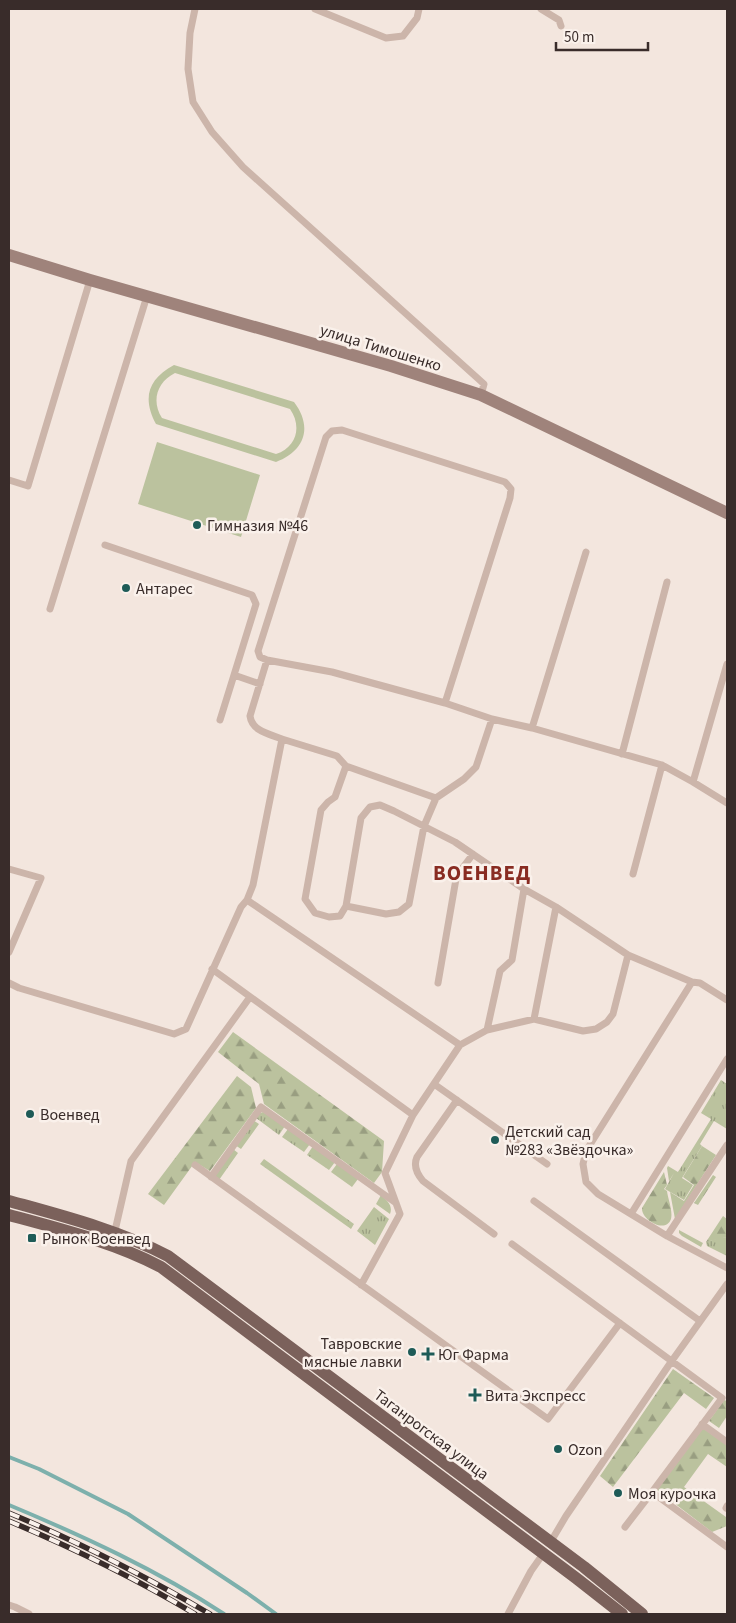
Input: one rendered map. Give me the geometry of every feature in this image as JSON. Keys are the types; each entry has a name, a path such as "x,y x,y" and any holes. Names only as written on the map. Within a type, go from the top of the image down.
{"main road":[{"name":"Таганрогская улица","path":"9,1201 115,1232 168,1256 547,1548 622,1614"},
{"name":"Таганрогская улица","path":"9,1215 111,1245 161,1267 547,1548 584,1567 642,1614"}],"street":[{"name":"улица Тимошенко","path":"9,254 90,280 391,366 481,395 727,514"}],"lane":[{"path":"195,9 190,33 188,69 194,102 212,132 243,167 484,384 481,395"},
{"path":"316,9 386,38 403,36 417,18 419,9"},
{"path":"541,9 559,20 561,26"},
{"path":"9,480 28,486 90,280"},
{"path":"50,609 147,296"},
{"path":"445,703 510,498 511,489 505,482 342,430 332,431 326,437 258,651 260,657 267,660 332,672 445,703 492,719 532,728 662,765 727,803"},
{"path":"105,546 252,595 256,604 220,720"},
{"path":"532,728 586,552"},
{"path":"622,754 667,582"},
{"path":"267,660 250,716 251,723 257,729 337,756 346,766 436,798"},
{"path":"693,782 727,664"},
{"path":"234,675 260,684"},
{"path":"346,906 386,914 399,912 408,904 424,826 436,798 464,779 476,767 492,719"},
{"path":"9,985 174,1034 186,1029 240,907 247,900 253,885 282,739"},
{"path":"633,874 662,765"},
{"path":"346,766 335,797 320,810 305,899 315,913 329,917 340,916 346,906 361,818 370,807 380,805 424,826 472,854 524,889 556,907 628,956 692,982 700,983 727,1000"},
{"path":"438,983 456,879 472,854"},
{"path":"9,869 41,878 9,952"},
{"path":"487,1030 500,971 512,960 524,889"},
{"path":"247,900 460,1045"},
{"path":"534,1019 556,907"},
{"path":"361,1285 400,1214 385,1173 413,1115 460,1045 487,1030 534,1019 583,1031 596,1029 607,1022 613,1014 628,956"},
{"path":"212,969 413,1115"},
{"path":"692,982 586,1151 583,1164 586,1182 598,1194 667,1236 727,1268"},
{"path":"111,1245 131,1161 250,997"},
{"path":"631,1214 727,1059"},
{"path":"434,1084 547,1164"},
{"path":"457,1100 417,1157 415,1164 416,1172 423,1181 494,1234"},
{"path":"211,1177 261,1107 396,1203"},
{"path":"667,1236 727,1145"},
{"path":"195,1165 548,1419 620,1323"},
{"path":"534,1200 700,1322"},
{"path":"512,1244 672,1362 725,1398 702,1424 625,1528"},
{"path":"508,1614 531,1571 566,1516 727,1284"},
{"path":"702,1424 727,1442"},
{"path":"652,1492 727,1547"},
{"path":"9,1605 29,1614"}],"green space":[{"path":"174,365 294,402 303,420 303,437 299,445 294,452 276,462 156,424 149,406 150,390 158,376","holes":["175,373 290,409 296,422 295,435 289,446 276,454 162,418 157,405 157,399 160,387 164,381"]},
{"path":"157,442 260,475 241,537 138,504"},
{"path":"233,1032 384,1141 382,1172 374,1183 264,1104 259,1084 218,1052"},
{"path":"237,1076 251,1087 256,1108 210,1171 195,1162 164,1205 148,1194"},
{"path":"721,1080 727,1084 727,1129 714,1121 700,1144 702,1146 682,1178 693,1185 684,1200 665,1189 674,1173 669,1181 667,1168 668,1166 678,1172 711,1119 701,1113"},
{"path":"263,1112 285,1126 279,1135 256,1118"},
{"path":"253,1120 259,1124 241,1149 235,1145"},
{"path":"288,1129 310,1144 304,1152 282,1137"},
{"path":"313,1146 335,1162 329,1170 307,1155"},
{"path":"702,1146 716,1155 675,1219 670,1192 684,1201 694,1185 683,1177"},
{"path":"233,1149 238,1153 219,1180 213,1176"},
{"path":"264,1159 354,1224 351,1229 260,1164"},
{"path":"337,1164 358,1179 352,1187 331,1172"},
{"path":"664,1172 667,1185 664,1189 667,1191 671,1219 664,1225 659,1225 654,1224 645,1217 642,1208"},
{"path":"713,1175 716,1177 698,1205 694,1203"},
{"path":"381,1195 386,1199 391,1208 390,1214 376,1204"},
{"path":"374,1207 389,1219 375,1245 357,1231"},
{"path":"723,1216 727,1219 727,1237 706,1242"},
{"path":"679,1230 703,1243 701,1247 682,1236"},
{"path":"727,1237 727,1256 707,1246 706,1242"},
{"path":"673,1369 714,1398 706,1409 684,1393 613,1487 600,1476"},
{"path":"724,1400 727,1401 727,1416 719,1428 709,1421"},
{"path":"703,1428 727,1445 727,1467 708,1454 684,1487 727,1516 727,1526 712,1532 657,1490"}],"waterway":[{"path":"9,1457 39,1469 128,1514 276,1614"},
{"path":"9,1505 146,1568 224,1614"}],"railway":[{"path":"9,1513 111,1560 210,1614"},
{"path":"9,1521 104,1564 195,1614"}],"place":[{"name":"Гимназия №46","path":"197,525"},
{"name":"Антарес","path":"126,588"},
{"name":"Военвед","path":"30,1114"},
{"name":"Детский сад №283 «Звёздочка»","path":"495,1140"},
{"name":"Рынок Военвед","path":"32,1238"},
{"name":"Тавровские мясные лавки","path":"412,1352"},
{"name":"Юг Фарма","path":"428,1354"},
{"name":"Вита Экспресс","path":"475,1395"},
{"name":"Ozon","path":"558,1449"},
{"name":"Моя курочка","path":"618,1493"}],"district":[{"name":"ВОЕНВЕД","path":"482,873"}]}
